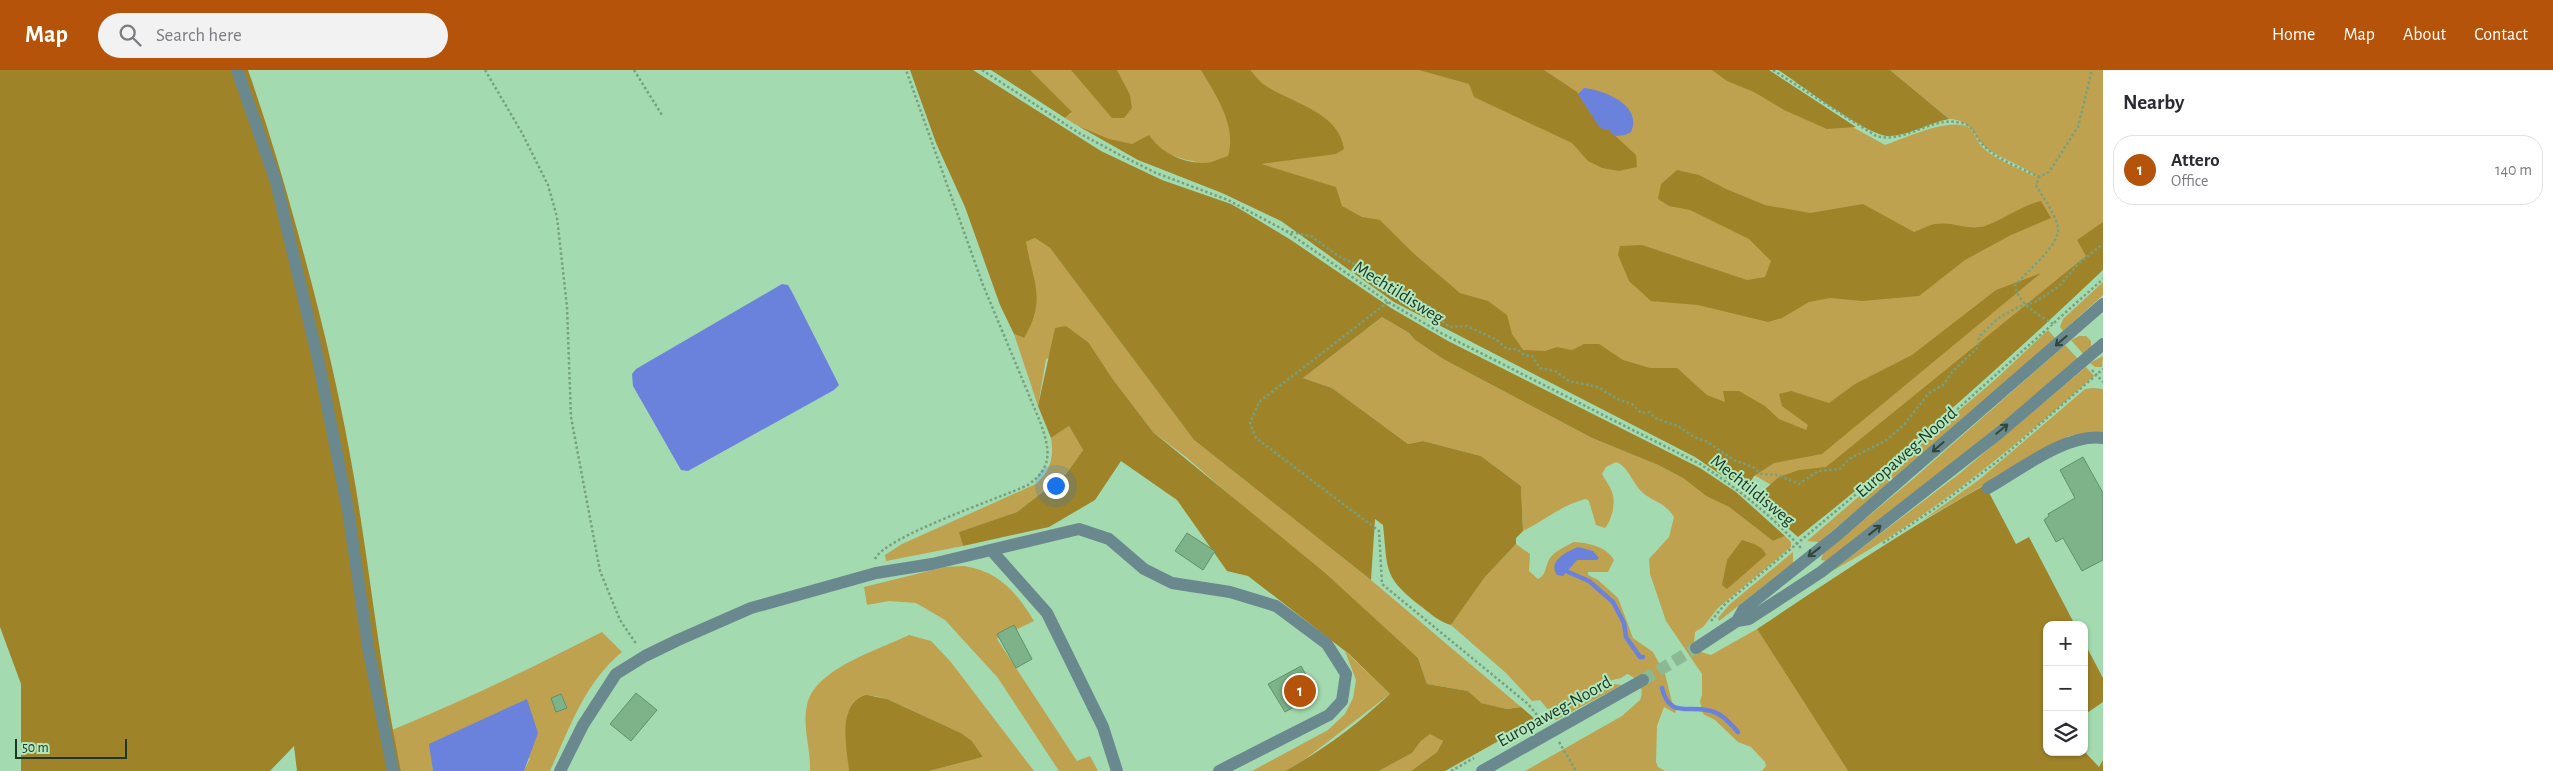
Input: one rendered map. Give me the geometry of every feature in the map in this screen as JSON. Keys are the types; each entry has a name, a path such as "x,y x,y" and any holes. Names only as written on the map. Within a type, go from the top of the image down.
{"street":[{"path":"237,70 276,182 318,359 348,510 368,647 393,771"},
{"name":"Europaweg-Noord","path":"1737,621 1743,610 1843,529 2101,308"},
{"name":"Europaweg-Noord","path":"1696,648 1737,621 1749,618 1821,572 1999,433 2103,344"},
{"path":"1988,488 2067,442 2083,438 2103,438"},
{"path":"560,771 583,724 616,674 645,656 751,608 876,573 932,564 992,551 1079,529 1109,540 1144,569 1172,583 1230,592 1276,606 1327,644 1346,674 1342,701 1329,716 1218,771"},
{"path":"992,551 1047,613 1103,727 1117,771"},
{"name":"Europaweg-Noord","path":"1482,771 1643,680"}],"path":[{"path":"485,70 522,133 548,185 557,216 567,307 571,417 600,571 620,620 645,656"},
{"path":"634,70 662,115"},
{"path":"876,573 874,561 879,552 920,530 1028,485 1041,474 1048,458 1048,445 1041,424 983,285 906,70"},
{"name":"Mechtildisweg","path":"982,70 1078,133 1120,156 1156,173 1228,200 1286,232 1388,302 1441,333 1700,464 1726,480 1760,508 1797,544"},
{"path":"1773,70 1865,131 1884,138 1894,138 1947,122 1965,124 1972,128 1980,142 1990,152 2039,177"},
{"path":"2053,324 2025,304 2018,296 2016,286 2025,273 2052,247 2058,237 2058,226 2036,186 2039,177 2049,172 2073,137 2082,116 2092,70"},
{"path":"1286,232 1311,236 1338,256 1363,268 1372,277 1392,284 1419,302 1437,311 1444,324 1449,327 1466,326 1496,340 1507,349 1517,349 1524,355 1532,356 1540,368 1555,371 1570,381 1603,389 1617,399 1636,406 1641,413 1651,413 1657,419 1678,426 1694,437 1706,441 1734,460 1754,467 1761,474 1778,475 1795,484 1799,484 1818,471 1840,469 1847,461 1863,450 1886,441 1903,426 1929,393 1943,385 1953,371 1978,347 1979,338 1997,319 2025,304 2034,302 2058,287 2079,263 2103,244"},
{"name":"Europaweg-Noord","path":"1797,544 1902,457 2103,279"},
{"path":"1388,302 1259,402 1250,423 1256,438 1379,531 1382,584 1528,704 1552,733 1576,771"},
{"path":"1878,546 1950,499 1999,460 2103,370"},
{"path":"2097,375 2103,382"}],"shaded area":[{"path":"0,70 248,70 292,212 315,295 337,389 355,483 382,663 401,771 297,771 294,746 270,771 21,771 21,684 0,627"},
{"path":"910,70 973,70 1101,151 1162,180 1231,204 1291,240 1391,308 1448,341 1700,468 1736,492 1785,536 1773,541 1729,507 1706,496 1683,478 1658,465 1592,438 1443,359 1415,340 1409,333 1382,317 1303,378 1332,388 1408,444 1423,441 1481,456 1521,486 1523,531 1516,538 1516,544 1485,577 1451,625 1443,622 1409,597 1394,580 1387,563 1383,525 1375,519 1371,580 1194,440 1050,248 1035,238 1026,242 1035,280 1037,301 1035,312 1024,338 1014,334 1000,305 965,207 936,143"},
{"path":"991,70 1030,70 1072,112 1065,118"},
{"path":"1014,70 1750,70 1885,145 1944,125 1962,125 1972,131 1968,126 1963,122 1949,119 1890,70 2103,70 2103,269 1820,513 1695,441 1349,266 1196,162 1167,153 1146,137 1132,144 1124,144 1106,139 1079,127 1065,118 1072,113","holes":["1972,131 1984,146 2028,171 2036,177 1988,152 1982,147"]},
{"path":"1071,70 1117,70 1130,95 1132,108 1124,118 1112,118"},
{"path":"1201,70 1250,70 1263,84 1312,109 1333,125 1340,136 1344,149 1336,154 1261,164 1336,187 1342,206 1362,217 1380,220 1412,252 1460,293 1488,301 1507,315 1512,334 1523,350 1545,351 1557,347 1572,350 1584,344 1599,344 1623,360 1650,368 1677,368 1707,395 1725,402 1723,391 1739,391 1765,406 1779,419 1806,430 1808,425 1782,406 1779,394 1791,391 1829,403 1855,384 1912,355 1996,290 2041,273 1822,454 1774,463 1754,476 1745,491 1695,457 1394,302 1281,221 1222,193 1138,160 1078,126 1109,139 1132,144 1149,135 1166,152 1181,159 1197,163 1208,163 1228,156 1230,133 1224,111"},
{"path":"1419,70 1544,70 1577,92 1600,127 1609,130 1636,155 1637,167 1619,171 1602,168 1588,161 1572,143 1474,97 1469,84"},
{"path":"1712,70 1769,70 1856,127 1827,129 1784,110 1754,92 1727,81"},
{"path":"1778,70 1890,70 1949,119 1897,135 1880,134 1834,109"},
{"path":"1677,170 1699,175 1726,189 1765,205 1810,213 1863,204 1914,232 1941,223 1973,227 1985,226 2041,201 2051,218 2011,235 1965,260 1919,296 1862,301 1830,298 1809,302 1782,318 1768,322 1698,305 1651,301 1629,281 1618,255 1620,246 1642,245 1747,280 1765,277 1771,261 1749,239 1690,210 1669,206 1658,199 1661,184"},
{"path":"2103,222 2103,270 1954,407 1838,506 1798,537 1754,499 1779,477 1799,470 1826,467 2086,256 2077,240"},
{"path":"1035,238 1050,248 1194,440 1371,580 1521,707 1507,709 1480,703 1468,691 1427,684 1418,658 1186,457 1153,432 1112,378 1089,343 1046,359 1038,406 1014,334 1024,338 1026,242"},
{"path":"2103,282 2103,295 2063,331 2060,327 2063,319"},
{"path":"1382,317 1409,333 1415,340 1443,359 1592,438 1658,465 1683,478 1706,496 1729,507 1773,541 1785,536 1791,542 1791,547 1718,608 1703,627 1695,632 1694,643 1701,652 1711,655 1757,629 1848,771 1762,771 1766,766 1765,762 1751,747 1738,742 1715,720 1703,714 1700,701 1702,695 1702,674 1666,621 1650,574 1649,559 1669,537 1674,517 1666,507 1641,491 1620,464 1616,462 1606,467 1602,474 1611,490 1614,501 1611,516 1605,528 1596,525 1589,501 1586,499 1561,509 1523,531 1521,486 1481,456 1423,441 1408,444 1332,388 1303,378"},
{"path":"1066,326 1089,343 1112,378 1153,432 1324,572 1418,658 1427,684 1468,691 1481,703 1507,709 1521,707 1536,720 1445,771 1411,771 1437,752 1443,741 1430,734 1421,741 1412,753 1379,771 1285,771 1313,755 1340,736 1390,694 1349,654 1248,576 1227,571 1177,500 1121,461 1095,500 1049,527 963,546 959,532 1017,512 1066,474 1083,450 1069,426 1051,438 1038,406 1055,328"},
{"path":"2048,330 2055,338 1929,450 1819,542 1807,541 1997,378"},
{"path":"2079,336 2086,336 2091,341 2091,347 2084,355 2071,340"},
{"path":"2065,345 2079,360 2026,405 1826,561 1821,560 1823,554 1913,479"},
{"path":"2103,356 2102,367 2095,367 2090,363"},
{"path":"2086,367 2094,376 1968,482 1901,530 1830,572 1959,474"},
{"path":"2085,389 2103,389 2103,432 2069,436 1923,520 1980,479"},
{"path":"1069,426 1083,450 1066,474 1017,512 960,532 963,546 886,561 885,555 902,544 1036,484 1048,469 1052,457 1051,438"},
{"path":"1985,485 2016,544 2029,537 2073,621 2043,621 2043,756 2088,755 2099,767 2103,760 2103,771 1848,771 1757,629 1841,573"},
{"path":"1742,540 1759,547 1766,555 1727,589 1722,585 1727,560"},
{"path":"1574,542 1591,544 1602,548 1611,555 1614,560 1608,572 1588,572 1588,575 1598,580 1618,598 1633,638 1653,652 1665,674 1672,702 1677,708 1675,713 1664,707 1657,726 1656,762 1658,767 1665,771 1525,771 1622,716 1640,700 1642,692 1640,684 1627,674 1621,678 1604,682 1550,712 1540,700 1532,701 1506,673 1451,625 1485,577 1516,544 1530,554 1529,571 1538,579 1543,575 1552,555"},
{"path":"1793,552 1793,563 1719,621 1718,618 1730,604"},
{"path":"964,566 997,578 1014,593 1028,611 1034,621 997,639 1077,761 1090,756 1098,771 1059,771 998,678 945,620 916,603 889,601 867,605 864,587 945,567"},
{"path":"602,632 622,652 609,664 588,692 571,723 550,771 524,771 530,758 430,744 433,771 401,771 392,730 498,683"},
{"path":"909,635 931,641 950,661 1034,771 929,771 983,757 972,741 961,733 887,699 875,696 848,712 846,729 849,771 810,771 806,713 812,692 822,681 850,662"},
{"path":"2088,650 2103,678 2103,702 2088,712"},
{"path":"1345,651 1390,694 1304,760 1285,771 1252,771 1328,730 1345,714 1353,698 1356,680"},
{"path":"1614,684 1622,685 1556,720 1552,716 1598,690"},
{"path":"866,695 887,699 961,733 972,741 983,757 929,771 849,771 846,740 847,717 850,708 857,700"},
{"path":"1430,733 1443,741 1437,752 1411,771 1379,771 1412,753"}],"water":[{"path":"1584,88 1611,96 1627,107 1632,114 1631,132 1615,136 1609,130 1600,128 1578,94"},
{"path":"782,284 788,285 792,292 839,385 834,390 688,471 681,470 633,386 632,374 636,369"},
{"path":"1578,547 1593,551 1599,558 1597,560 1577,560 1563,576 1557,575 1555,565 1560,557"},
{"path":"527,699 538,733 524,771 433,771 429,744"}],"building":[{"path":"2083,457 2103,493 2103,560 2082,571 2063,538 2056,542 2044,520 2049,516 2048,514 2075,498 2060,470"},
{"path":"1187,533 1215,551 1203,570 1175,551"},
{"path":"1014,625 1032,659 1016,668 997,634"},
{"path":"1301,666 1317,694 1285,712 1268,684"},
{"path":"636,693 657,710 631,741 610,724"},
{"path":"561,694 567,708 556,712 551,698"}],"waterway":[{"path":"1568,572 1589,581 1613,602 1624,623 1626,637 1640,657 1643,657"},
{"path":"1662,688 1665,697 1674,707 1711,711 1724,718 1738,732"}],"tunnel":[{"path":"1643,680 1696,648"}],"place":[{"name":"Attero","path":"1300,691"}]}
